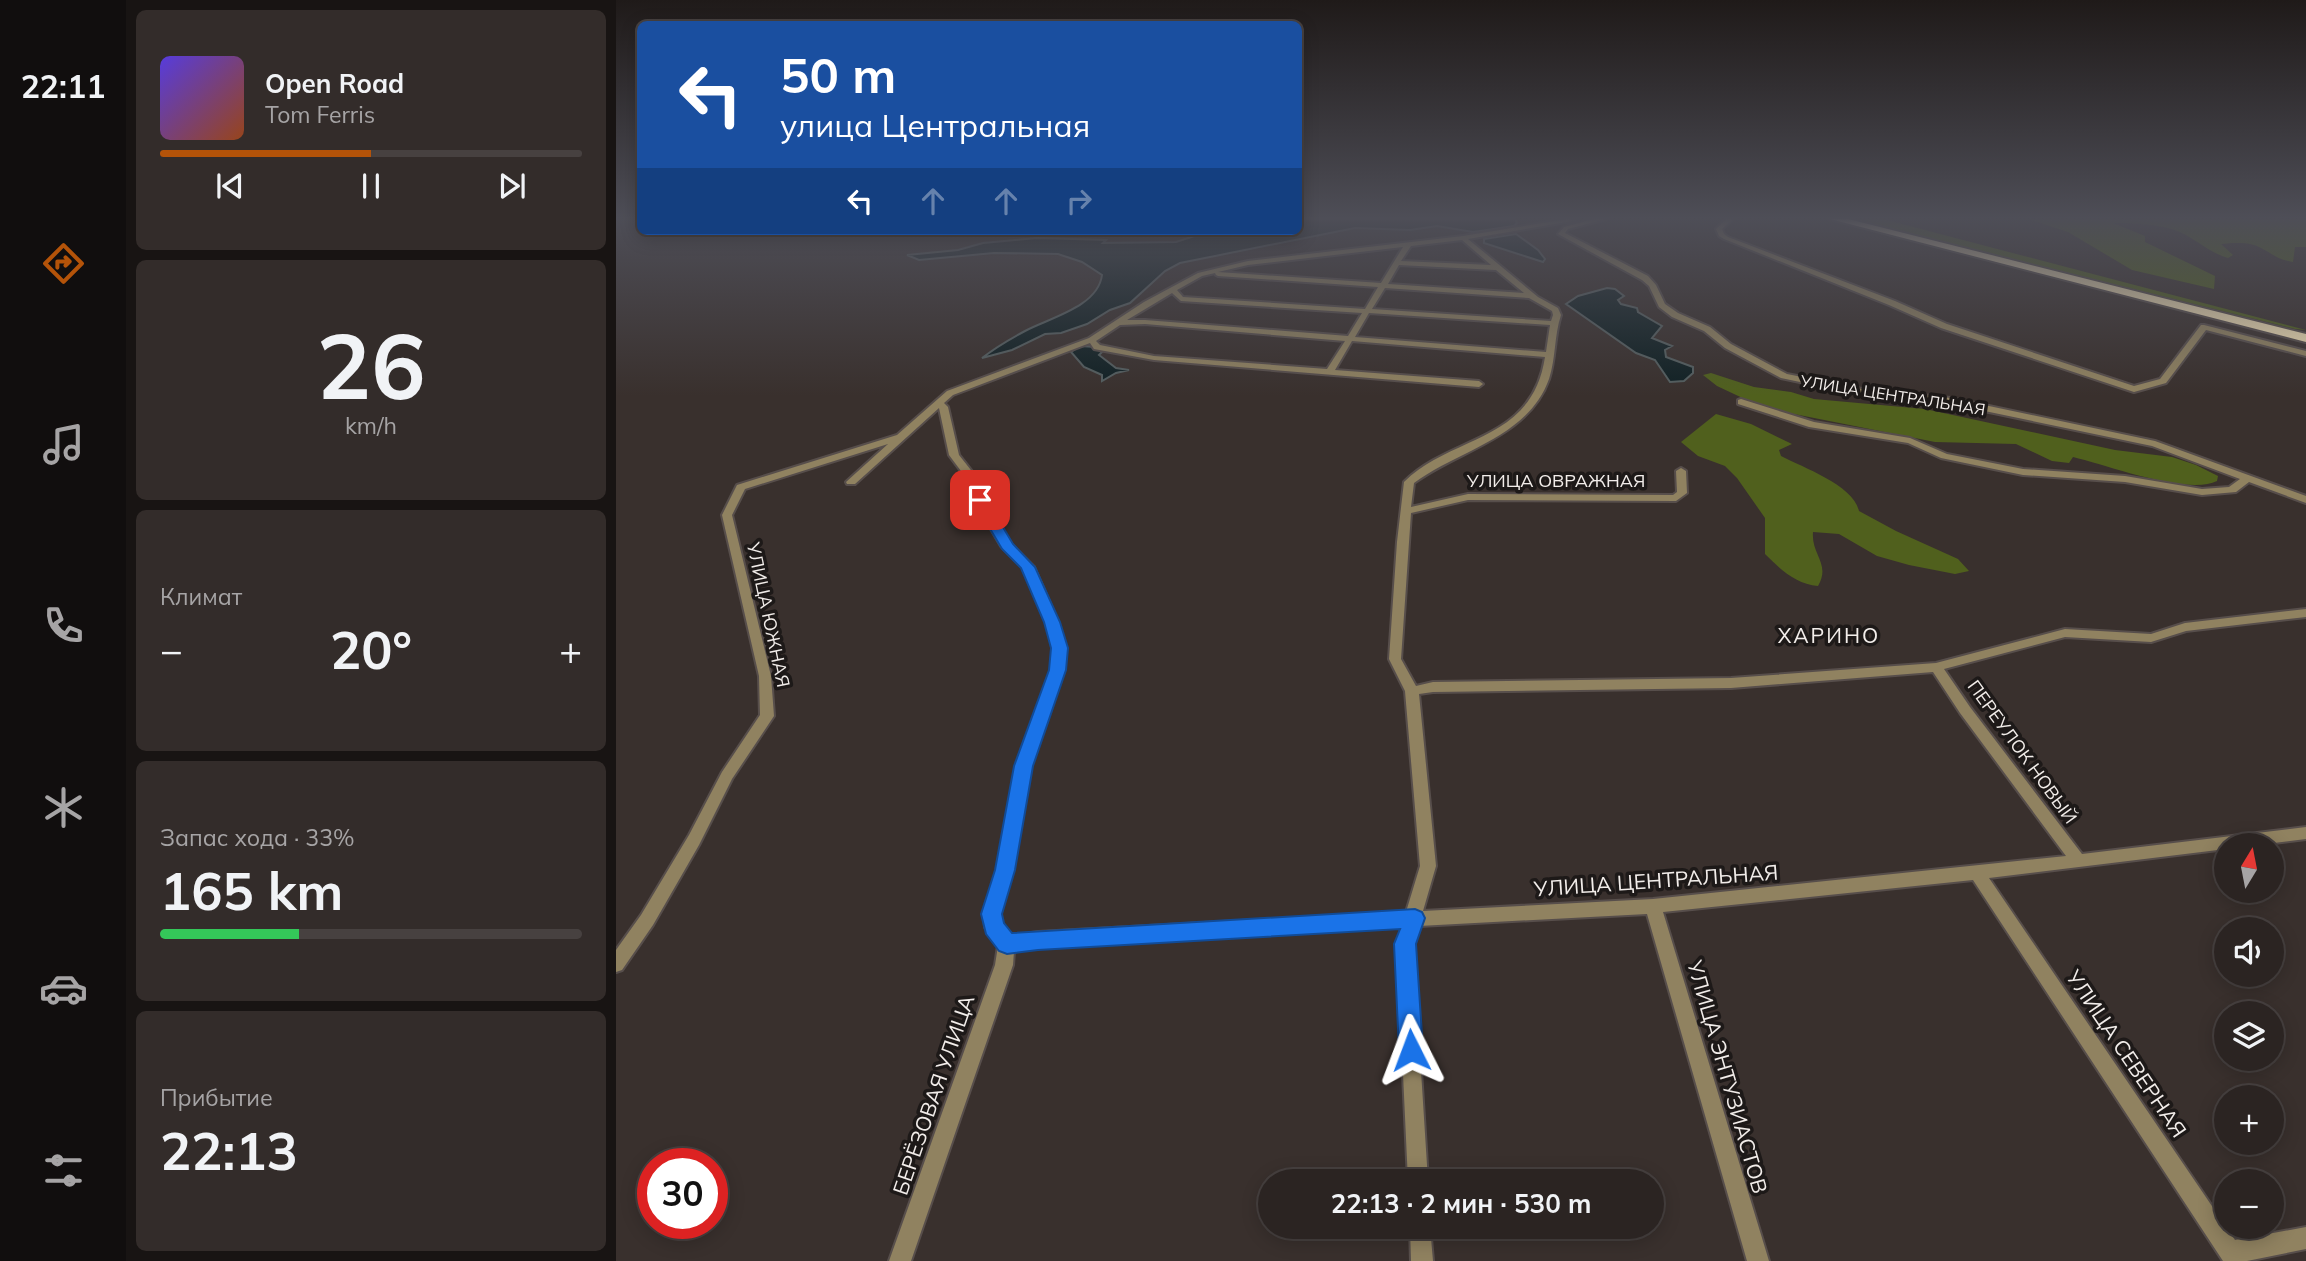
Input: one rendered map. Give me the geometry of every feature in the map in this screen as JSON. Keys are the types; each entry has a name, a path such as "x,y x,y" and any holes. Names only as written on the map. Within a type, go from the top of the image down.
{"highway":[{"path":"2068,278 2306,338"}],"street":[{"path":"851,482 950,393 1092,340 1172,289 1197,278"},
{"path":"1268,278 1532,296"},
{"path":"1330,371 1388,278"},
{"path":"1417,1169 1405,944 1415,918 1428,866 1412,691 1395,659 1406,511 1410,481 1438,463 1501,432 1530,404 1543,384 1557,315 1555,310 1532,296 1511,278"},
{"name":"УЛИЦА ЦЕНТРАЛЬНАЯ","path":"1644,278 1651,284 1662,304 1675,315 1707,329 1728,346 1779,374 1855,391 1951,401 2155,444 2306,500"},
{"path":"1825,278 1944,326 2140,390 2164,381 2204,327 2306,354"},
{"path":"1172,289 1181,299 1554,323"},
{"path":"1118,323 1144,322 1549,355"},
{"path":"1092,340 1097,347 1154,358 1479,384"},
{"path":"1741,402 1812,425 1910,441 1944,456 2023,472 2133,480 2202,492 2232,490 2248,478"},
{"path":"938,403 944,407 954,455 969,474 987,514 1007,546 1028,567 1059,642 1057,670 1023,766 1005,870 992,914 993,927 1007,944"},
{"name":"УЛИЦА ЮЖНАЯ","path":"616,964 647,920 694,841 727,776 767,716 765,676 727,515 741,487 901,436"},
{"name":"УЛИЦА ОВРАЖНАЯ","path":"1406,511 1468,497 1670,499 1682,493 1681,471"},
{"path":"1412,691 1433,687 1731,683 1936,667 2065,633 2151,638 2185,627 2306,613"},
{"name":"ПЕРЕУЛОК НОВЫЙ","path":"1936,667 1965,710 2078,860"},
{"name":"УЛИЦА ЦЕНТРАЛЬНАЯ","path":"1007,944 1038,940 1653,906 1978,873 2306,832"},
{"name":"УЛИЦА СЕВЕРНАЯ","path":"1978,873 2233,1257"},
{"name":"УЛИЦА ЭНТУЗИАСТОВ","path":"1653,906 1758,1261"},
{"name":"БЕРЁЗОВАЯ УЛИЦА","path":"900,1261 1004,965 1007,944"},
{"path":"2233,1257 2306,1238"},
{"path":"1421,1239 1422,1261"}],"green space":[{"path":"2088,278 2107,278 2306,330"},
{"path":"2166,278 2215,278 2214,289"},
{"path":"1711,373 1754,387 1791,392 1814,399 1925,409 2115,450 2172,457 2218,476 2217,481 2204,485 2168,482 2073,457 2069,463 2052,461 2016,444 1935,442 1794,414 1751,402 1717,386 1703,375"},
{"path":"1716,414 1751,424 1792,444 1779,450 1781,456 1838,485 1848,493 1859,511 1958,559 1969,571 1955,574 1909,565 1877,556 1839,534 1813,532 1813,540 1822,565 1818,586 1789,575 1765,554 1765,518 1737,478 1725,466 1698,456 1681,442"}],"shaded area":[{"path":"1101,278 1158,278 1130,303 1110,310 1087,324 1061,333 1045,334 1012,350 982,358 1019,334 1071,310 1092,295"},
{"path":"1607,288 1615,289 1624,296 1618,300 1621,304 1637,308 1638,312 1662,326 1652,338 1672,346 1665,350 1666,357 1693,367 1693,373 1684,381 1670,382 1655,360 1636,353 1566,304 1578,296"},
{"path":"1080,346 1096,347 1103,351 1099,355 1116,368 1129,370 1116,373 1102,381 1102,375 1084,367 1071,352"}],"district":[{"name":"ХАРИНО","path":"1829,636"}],"route":[{"path":"980,500 1007,546 1028,567 1052,622 1060,648 1057,670 1023,766 1005,870 992,914 993,927 1007,944 1415,918 1405,944 1411,1050"}]}
